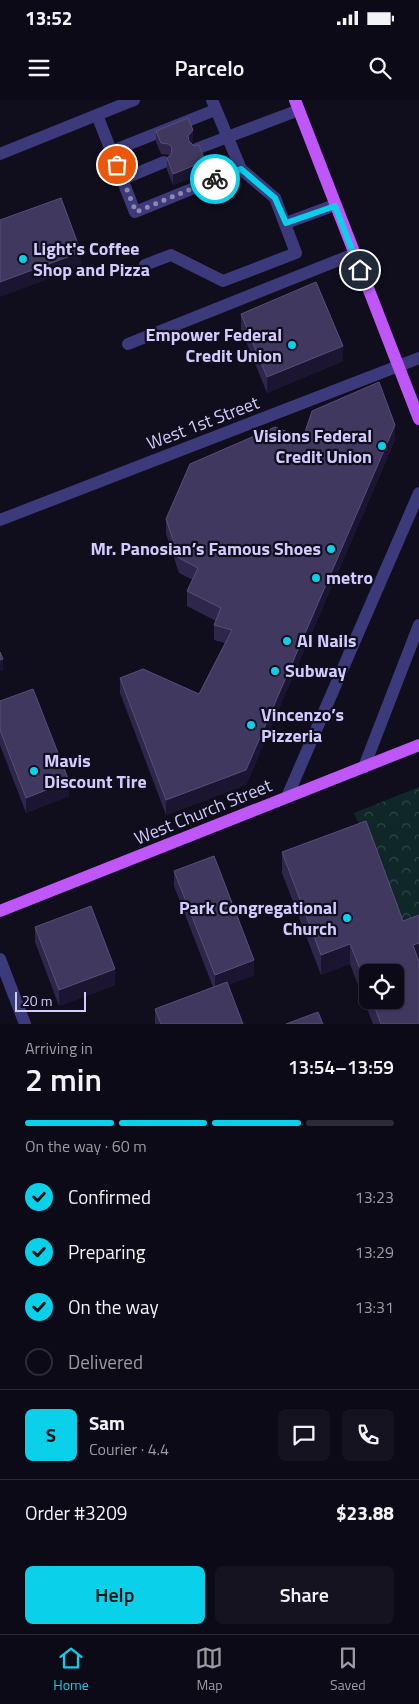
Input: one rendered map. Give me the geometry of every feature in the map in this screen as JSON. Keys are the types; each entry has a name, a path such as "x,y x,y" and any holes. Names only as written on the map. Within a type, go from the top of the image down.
{"main road":[{"path":"297,105 419,418"},
{"name":"West Church Street","path":"0,911 419,745"}],"street":[{"path":"0,154 134,100"},
{"path":"112,151 214,105 241,169 275,198 296,253 224,281 171,255 145,265"},
{"path":"196,149 297,105"},
{"path":"96,115 136,212 241,169"},
{"path":"122,178 164,162"},
{"path":"286,223 335,206"},
{"path":"128,344 354,254"},
{"name":"West 1st Street","path":"0,520 419,358"},
{"path":"287,798 419,493"},
{"path":"364,767 419,625"},
{"path":"0,959 25,1024"}],"green space":[{"path":"419,787 419,973 354,813"}],"building":[{"path":"188,118 193,130 188,136 189,141 194,146 199,145 205,161 173,174 167,158 171,155 172,148 169,144 161,143 156,131"},
{"path":"61,198 81,252 0,282 0,220"},
{"name":"Empower Federal Credit Union","path":"316,282 343,346 267,377 241,314"},
{"path":"379,382 395,425 246,770 166,800 120,678 143,669 199,694 232,630 214,625 221,608 187,591 198,568 179,558 166,519 190,464 275,427 303,438 312,411"},
{"name":"Mavis Discount Tire","path":"33,689 69,781 26,798 0,730 0,701"},
{"name":"Park Congregational Church","path":"366,821 403,921 419,915 419,943 413,945 419,962 419,1024 381,1024 375,1009 404,1009 404,964 359,964 359,966 350,944 321,955 282,852"},
{"path":"214,856 254,960 215,975 174,871"},
{"path":"91,906 115,969 59,990 35,927"},
{"path":"227,982 243,1024 161,1024 155,1009"},
{"path":"318,1012 323,1024 286,1024"}],"way so far":[{"path":"117,165 136,212 215,179"}],"place":[{"name":"Light's Coffee Shop and Pizza","path":"23,259"},
{"name":"Empower Federal Credit Union","path":"292,345"},
{"name":"Visions Federal Credit Union","path":"382,446"},
{"name":"Mr. Panosian’s Famous Shoes","path":"331,549"},
{"name":"metro","path":"316,578"},
{"name":"AI Nails","path":"287,641"},
{"name":"Subway","path":"275,671"},
{"name":"Vincenzo’s Pizzeria","path":"251,725"},
{"name":"Mavis Discount Tire","path":"34,771"},
{"name":"Park Congregational Church","path":"347,918"}],"route":[{"path":"215,179 241,169 275,198 286,223 335,206 360,270"}]}
